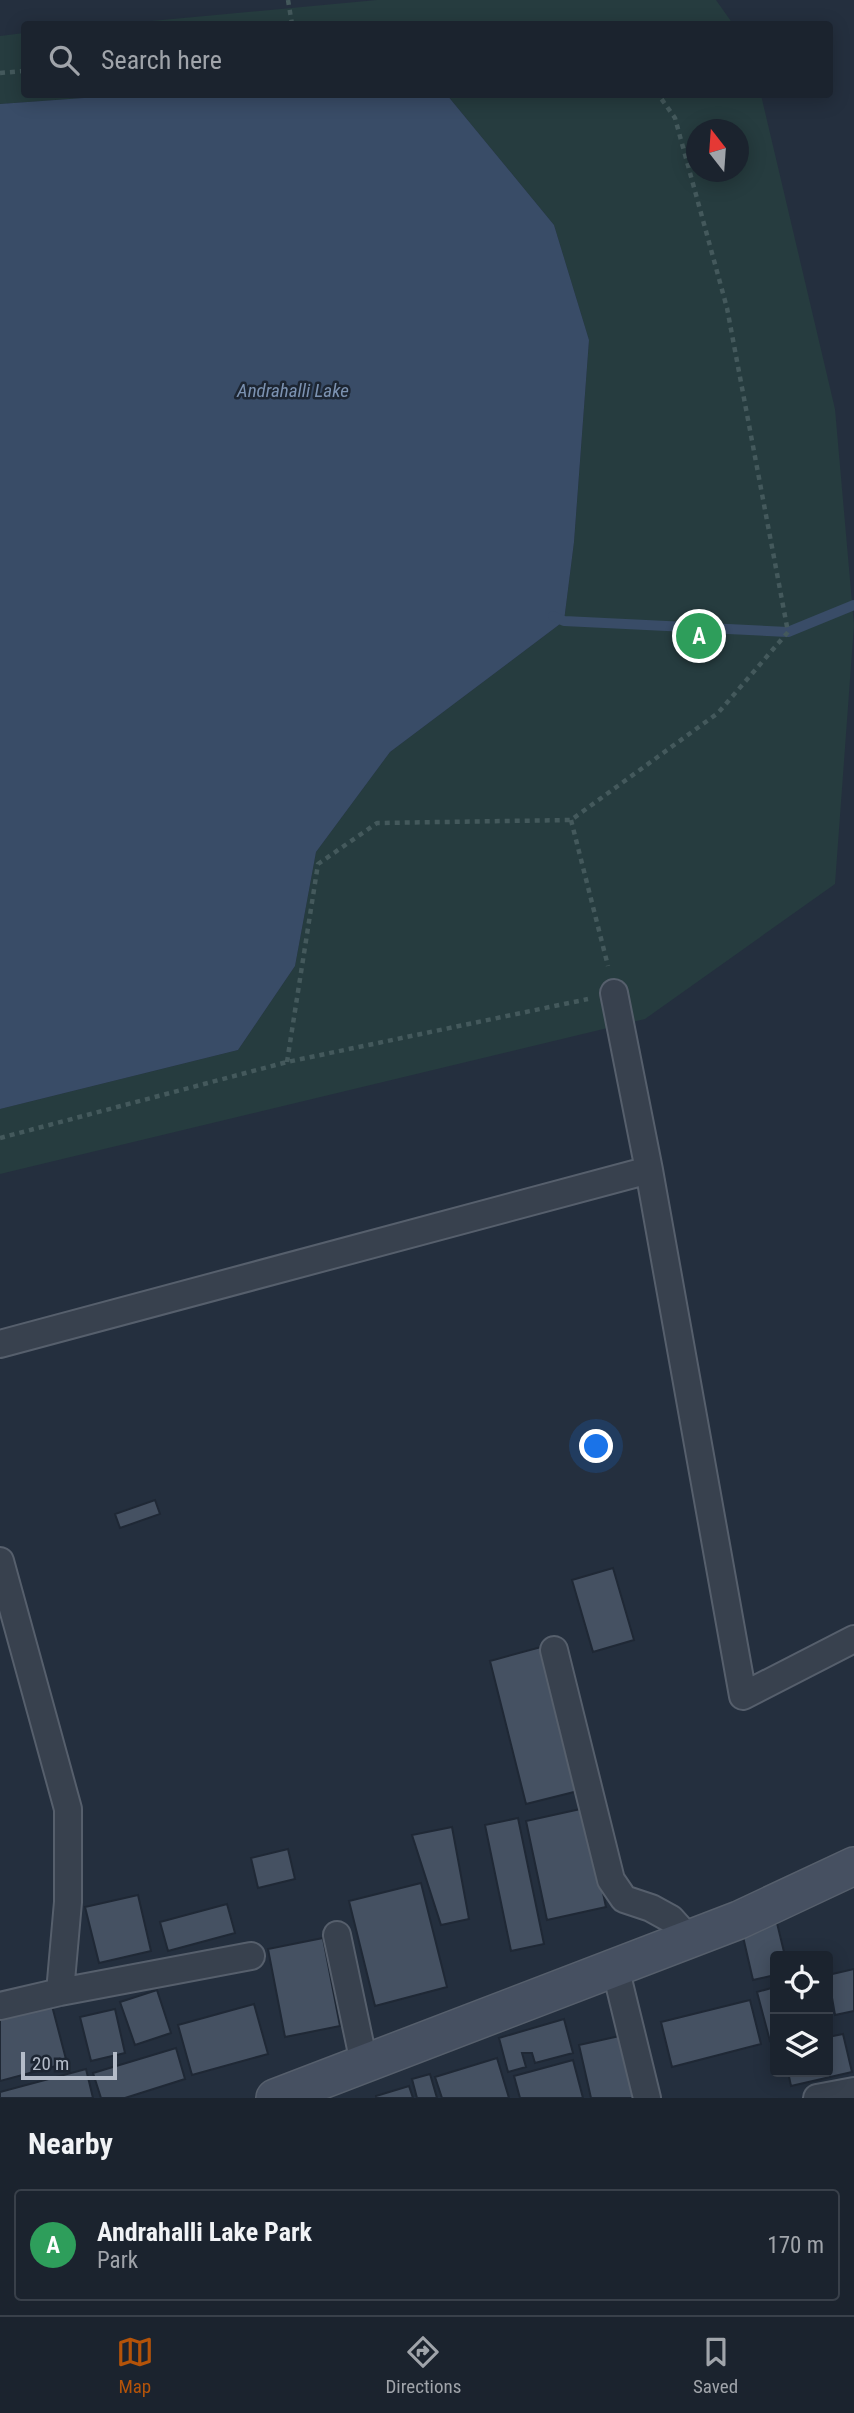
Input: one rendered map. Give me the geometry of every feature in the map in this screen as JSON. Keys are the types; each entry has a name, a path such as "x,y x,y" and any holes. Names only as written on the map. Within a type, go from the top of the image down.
{"street":[{"path":"614,993 649,1170 743,1696 854,1639"},
{"path":"0,1344 649,1170"},
{"path":"0,1561 68,1809 68,1902 60,1992"},
{"path":"554,1650 611,1880 624,1899 651,1908 671,1919 689,1939"},
{"path":"275,2098 739,1920 854,1867"},
{"path":"337,1935 364,2063"},
{"path":"0,2006 251,1956"},
{"path":"615,1967 647,2098"},
{"path":"817,2098 854,2091"}],"path":[{"path":"288,0 292,21"},
{"path":"0,73 21,71"},
{"path":"287,1062 318,864 377,823 570,820 718,713 788,632 727,308 675,118 661,98"},
{"path":"0,1138 287,1062 614,993 570,820"}],"green space":[{"path":"377,0 716,0 731,21 151,21"},
{"path":"21,33 21,98 83,98 0,104 0,36"},
{"path":"449,98 762,98 835,409 854,625 835,884 645,1019 0,1174 0,1109 238,1050 295,966 316,852 390,752 564,621 574,542 589,340 554,225"}],"water":[{"name":"Andrahalli Lake","path":"83,98 449,98 554,225 589,340 574,542 564,621 390,752 316,852 295,966 238,1050 0,1109 0,104"}],"building":[{"path":"155,1500 160,1514 120,1528 115,1514"},
{"path":"613,1568 634,1640 593,1652 572,1580"},
{"path":"541,1647 578,1791 526,1804 490,1661"},
{"path":"585,1808 606,1907 547,1920 526,1821"},
{"path":"518,1818 544,1944 511,1951 485,1825"},
{"path":"452,1827 469,1919 441,1925 412,1835"},
{"path":"288,1849 295,1879 258,1888 251,1858"},
{"path":"421,1883 447,1987 375,2006 349,1901"},
{"path":"138,1895 151,1951 99,1963 85,1907"},
{"path":"227,1904 235,1933 168,1951 160,1922"},
{"path":"776,1919 784,1951 770,1951 770,1976 753,1980 741,1928"},
{"path":"323,1938 340,2026 285,2037 268,1949"},
{"path":"854,1969 854,2011 835,2015 833,1974"},
{"path":"770,1988 770,2041 757,1992"},
{"path":"157,1990 171,2033 135,2045 120,2002"},
{"path":"750,2000 761,2044 672,2067 661,2022"},
{"path":"51,2002 67,2063 0,2081 0,2015"},
{"path":"254,2004 268,2054 192,2075 178,2025"},
{"path":"115,2009 125,2053 91,2061 80,2017"},
{"path":"564,2019 573,2053 535,2063 532,2053 522,2053 526,2067 508,2072 499,2038"},
{"path":"843,2034 852,2072 833,2076 833,2036"},
{"path":"624,2035 638,2098 591,2098 579,2045"},
{"path":"176,2048 185,2079 125,2098 101,2098 93,2073"},
{"path":"497,2058 509,2098 442,2098 435,2077"},
{"path":"573,2060 583,2098 520,2098 514,2076"},
{"path":"86,2069 93,2098 0,2098 0,2092"},
{"path":"430,2074 437,2098 417,2098 412,2079"},
{"path":"789,2077 830,2077 791,2086"},
{"path":"409,2086 413,2098 376,2098 376,2096"}],"waterway":[{"path":"553,616 564,621 788,632 854,605"}],"place":[{"name":"Andrahalli Lake Park","path":"699,636"}]}
